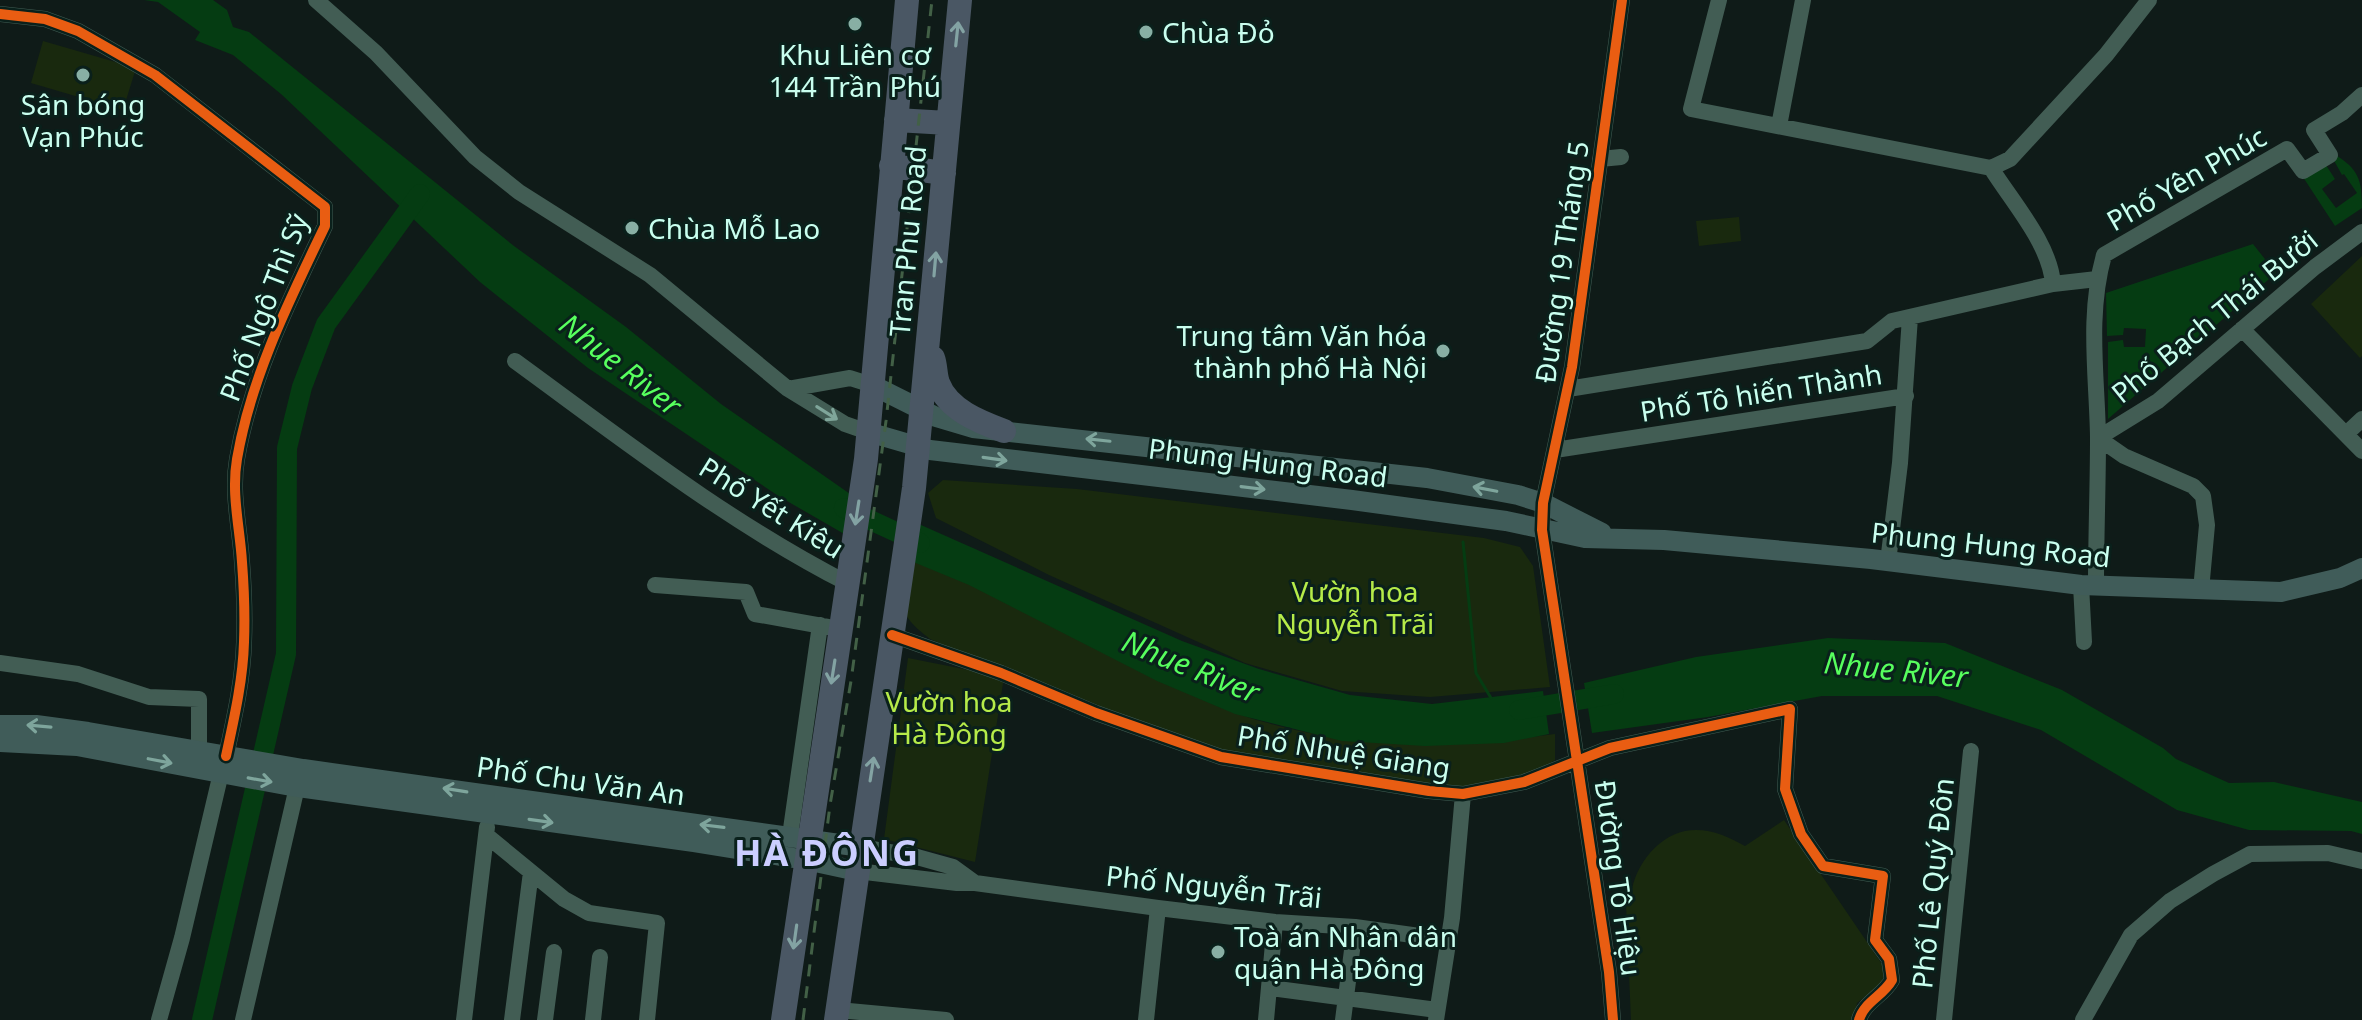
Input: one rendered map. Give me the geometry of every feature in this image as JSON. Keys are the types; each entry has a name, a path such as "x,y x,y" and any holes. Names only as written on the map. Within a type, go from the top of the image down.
{"highway":[{"name":"Tran Phu Road","path":"783,1020 798,847 830,627 848,575 866,459 907,0"},
{"name":"Tran Phu Road","path":"837,1015 865,860 892,635 914,488 960,0"},
{"path":"896,120 948,123"},
{"path":"891,166 944,173"},
{"path":"928,341 938,383 945,394 973,419 1004,431"}],"main road":[{"name":"Phung Hung Road","path":"872,385 936,417 973,428 1427,478 1518,495 1543,503 1610,537"},
{"name":"Phung Hung Road","path":"868,432 918,446 1018,463 1424,510 1506,521 1585,538 1664,540 2088,585 2281,592 2340,578 2362,568"},
{"path":"1301,494 1305,464"},
{"path":"1424,510 1427,478"},
{"path":"0,725 36,725 118,745 228,766"},
{"path":"0,742 199,751 228,766"},
{"name":"Phố Chu Văn An","path":"228,766 798,847 865,860"},
{"name":"Phố Chu Văn An","path":"370,788 489,814 573,817"}],"street":[{"path":"316,0 376,53 475,157 519,192 658,280 788,389 845,424 868,432"},
{"name":"Đường 19 Tháng 5","path":"1542,530 1543,503 1568,389 1622,0"},
{"path":"1719,0 1691,109 1991,168 2010,159 2106,55 2149,0"},
{"path":"1779,126 1803,0"},
{"name":"Phố Ngô Thì Sỹ","path":"0,14 45,19 78,31 155,75 325,207 325,226 267,350 236,461 244,642 228,766"},
{"name":"Phố Yên Phúc","path":"2084,642 2098,438 2093,313 2097,279 2104,255 2287,149 2303,171 2330,155 2314,130 2342,113 2362,95"},
{"path":"1600,159 1621,157"},
{"path":"1991,168 2045,252 2052,267 2053,284"},
{"name":"Phố Bạch Thái Bưởi","path":"2098,438 2158,401 2315,267 2362,232"},
{"path":"1568,389 1867,341 1892,321 2053,284 2097,279"},
{"path":"1906,396 1910,317"},
{"path":"2242,329 2362,451"},
{"name":"Phố Yết Kiêu","path":"515,361 649,461 786,550 848,575"},
{"path":"788,389 850,378 872,385"},
{"name":"Phố Tô hiến Thành","path":"1555,450 1906,396 1888,562"},
{"path":"2346,434 2362,419"},
{"path":"2098,438 2124,456 2193,486 2203,496 2207,525 2201,590"},
{"name":"Đường Tô Hiệu","path":"1542,530 1576,743 1613,1020"},
{"path":"655,585 746,592 755,614 830,627"},
{"name":"Phố Nhuệ Giang","path":"892,635 1221,757 1361,781 1463,794 1524,782 1610,748 1790,709 1785,789 1801,834 1823,866 1883,876 1875,940 1889,959 1892,980 1887,989 1862,1010 1859,1020"},
{"path":"0,663 78,674 149,697 199,699 199,751"},
{"name":"Phố Lê Quý Đôn","path":"1944,1020 1971,751"},
{"path":"159,1020 228,766"},
{"path":"243,1020 296,777"},
{"path":"1270,988 1437,1015 1463,794"},
{"path":"464,1020 489,814"},
{"path":"486,835 564,899 589,913 657,923 647,1020"},
{"path":"2083,1020 2131,935 2170,901 2213,874 2250,854 2328,853 2362,861"},
{"name":"Phố Nguyễn Trãi","path":"865,860 917,857 953,867 975,883 1158,908 1275,922 1355,927 1448,940"},
{"path":"512,1020 531,872"},
{"path":"1146,1020 1158,908"},
{"path":"1266,1020 1275,922"},
{"path":"1343,1020 1355,927"},
{"path":"545,1020 554,952"},
{"path":"593,1020 600,957"},
{"path":"837,1015 946,1020"}],"green space":[{"name":"Sân bóng Vạn Phúc","path":"43,41 136,68 123,110 31,83"},
{"path":"1739,217 1741,241 1699,246 1696,221"},
{"path":"2362,256 2362,356 2360,358 2311,304"},
{"name":"Vườn hoa Nguyễn Trãi","path":"943,480 1077,489 1484,538 1520,547 1533,566 1550,687 1430,697 1342,691 1245,663 1049,575 936,518 928,493"},
{"path":"915,561 995,596 1193,695 1246,717 1301,731 1373,742 1481,742 1555,734 1555,760 1525,780 1463,790 1222,755 1097,711 930,639 910,620 903,604"},
{"name":"Vườn hoa Hà Đông","path":"908,658 1004,677 975,862 884,839"},
{"path":"1784,820 1886,970 1881,984 1857,1003 1854,1020 1631,1020 1626,904 1631,902 1635,879 1646,858 1664,840 1685,831 1716,833 1745,846"}],"water":[{"path":"144,0 213,0 227,10 233,27 249,32 514,246 626,327 721,404 853,496 846,535 780,497 588,368 480,282 281,94 233,55 195,40 200,32 158,2"},
{"path":"2334,154 2354,170 2361,190 2362,208 2335,226 2301,174 2324,162 2335,179 2322,189 2336,208 2357,193 2342,175 2332,157"},
{"path":"2253,244 2276,273 2108,419 2108,342 2123,340 2124,347 2145,347 2146,329 2124,328 2123,335 2107,336 2106,293"},
{"path":"912,521 1182,641 1259,669 1350,695 1432,704 1543,691 1549,734 1504,743 1425,746 1342,741 1235,714 1157,681 969,585 906,559"},
{"path":"1828,638 1945,643 2062,690 2163,748 2176,759 2229,783 2274,782 2362,802 2362,834 2351,831 2249,830 2177,810 2041,730 1937,696 1822,696 1708,717 1592,733 1584,683 1696,657"}],"waterway":[{"path":"202,1020 286,654 287,448 302,387 326,324 420,194"},
{"name":"Nhue River","path":"844,508 920,543"},
{"path":"1463,542 1476,673 1491,698"},
{"name":"Nhue River","path":"1519,710 1614,694"}],"railway":[{"path":"803,1020 830,805 851,681 886,421 932,0"}],"cycle path":[{"path":"1613,1020 1609,972 1542,530 1543,503 1572,367 1622,0"},
{"path":"0,14 45,19 78,31 155,75 325,207 325,226 262,369 237,459 235,498 241,549 244,642 240,685 226,756"},
{"path":"892,635 1221,757 1463,794 1524,782 1610,748 1790,709 1785,789 1801,834 1823,866 1883,876 1875,940 1889,959 1892,980 1865,1008 1859,1020"}],"place":[{"name":"Khu Liên cơ 144 Trần Phú","path":"855,24"},
{"name":"Chùa Đỏ","path":"1146,32"},
{"name":"Sân bóng Vạn Phúc","path":"83,75"},
{"name":"Chùa Mỗ Lao","path":"632,228"},
{"name":"Trung tâm Văn hóa thành phố Hà Nội","path":"1443,351"},
{"name":"Toà án Nhân dân quận Hà Đông","path":"1218,952"}],"district":[{"name":"HÀ ĐÔNG","path":"827,852"}]}
